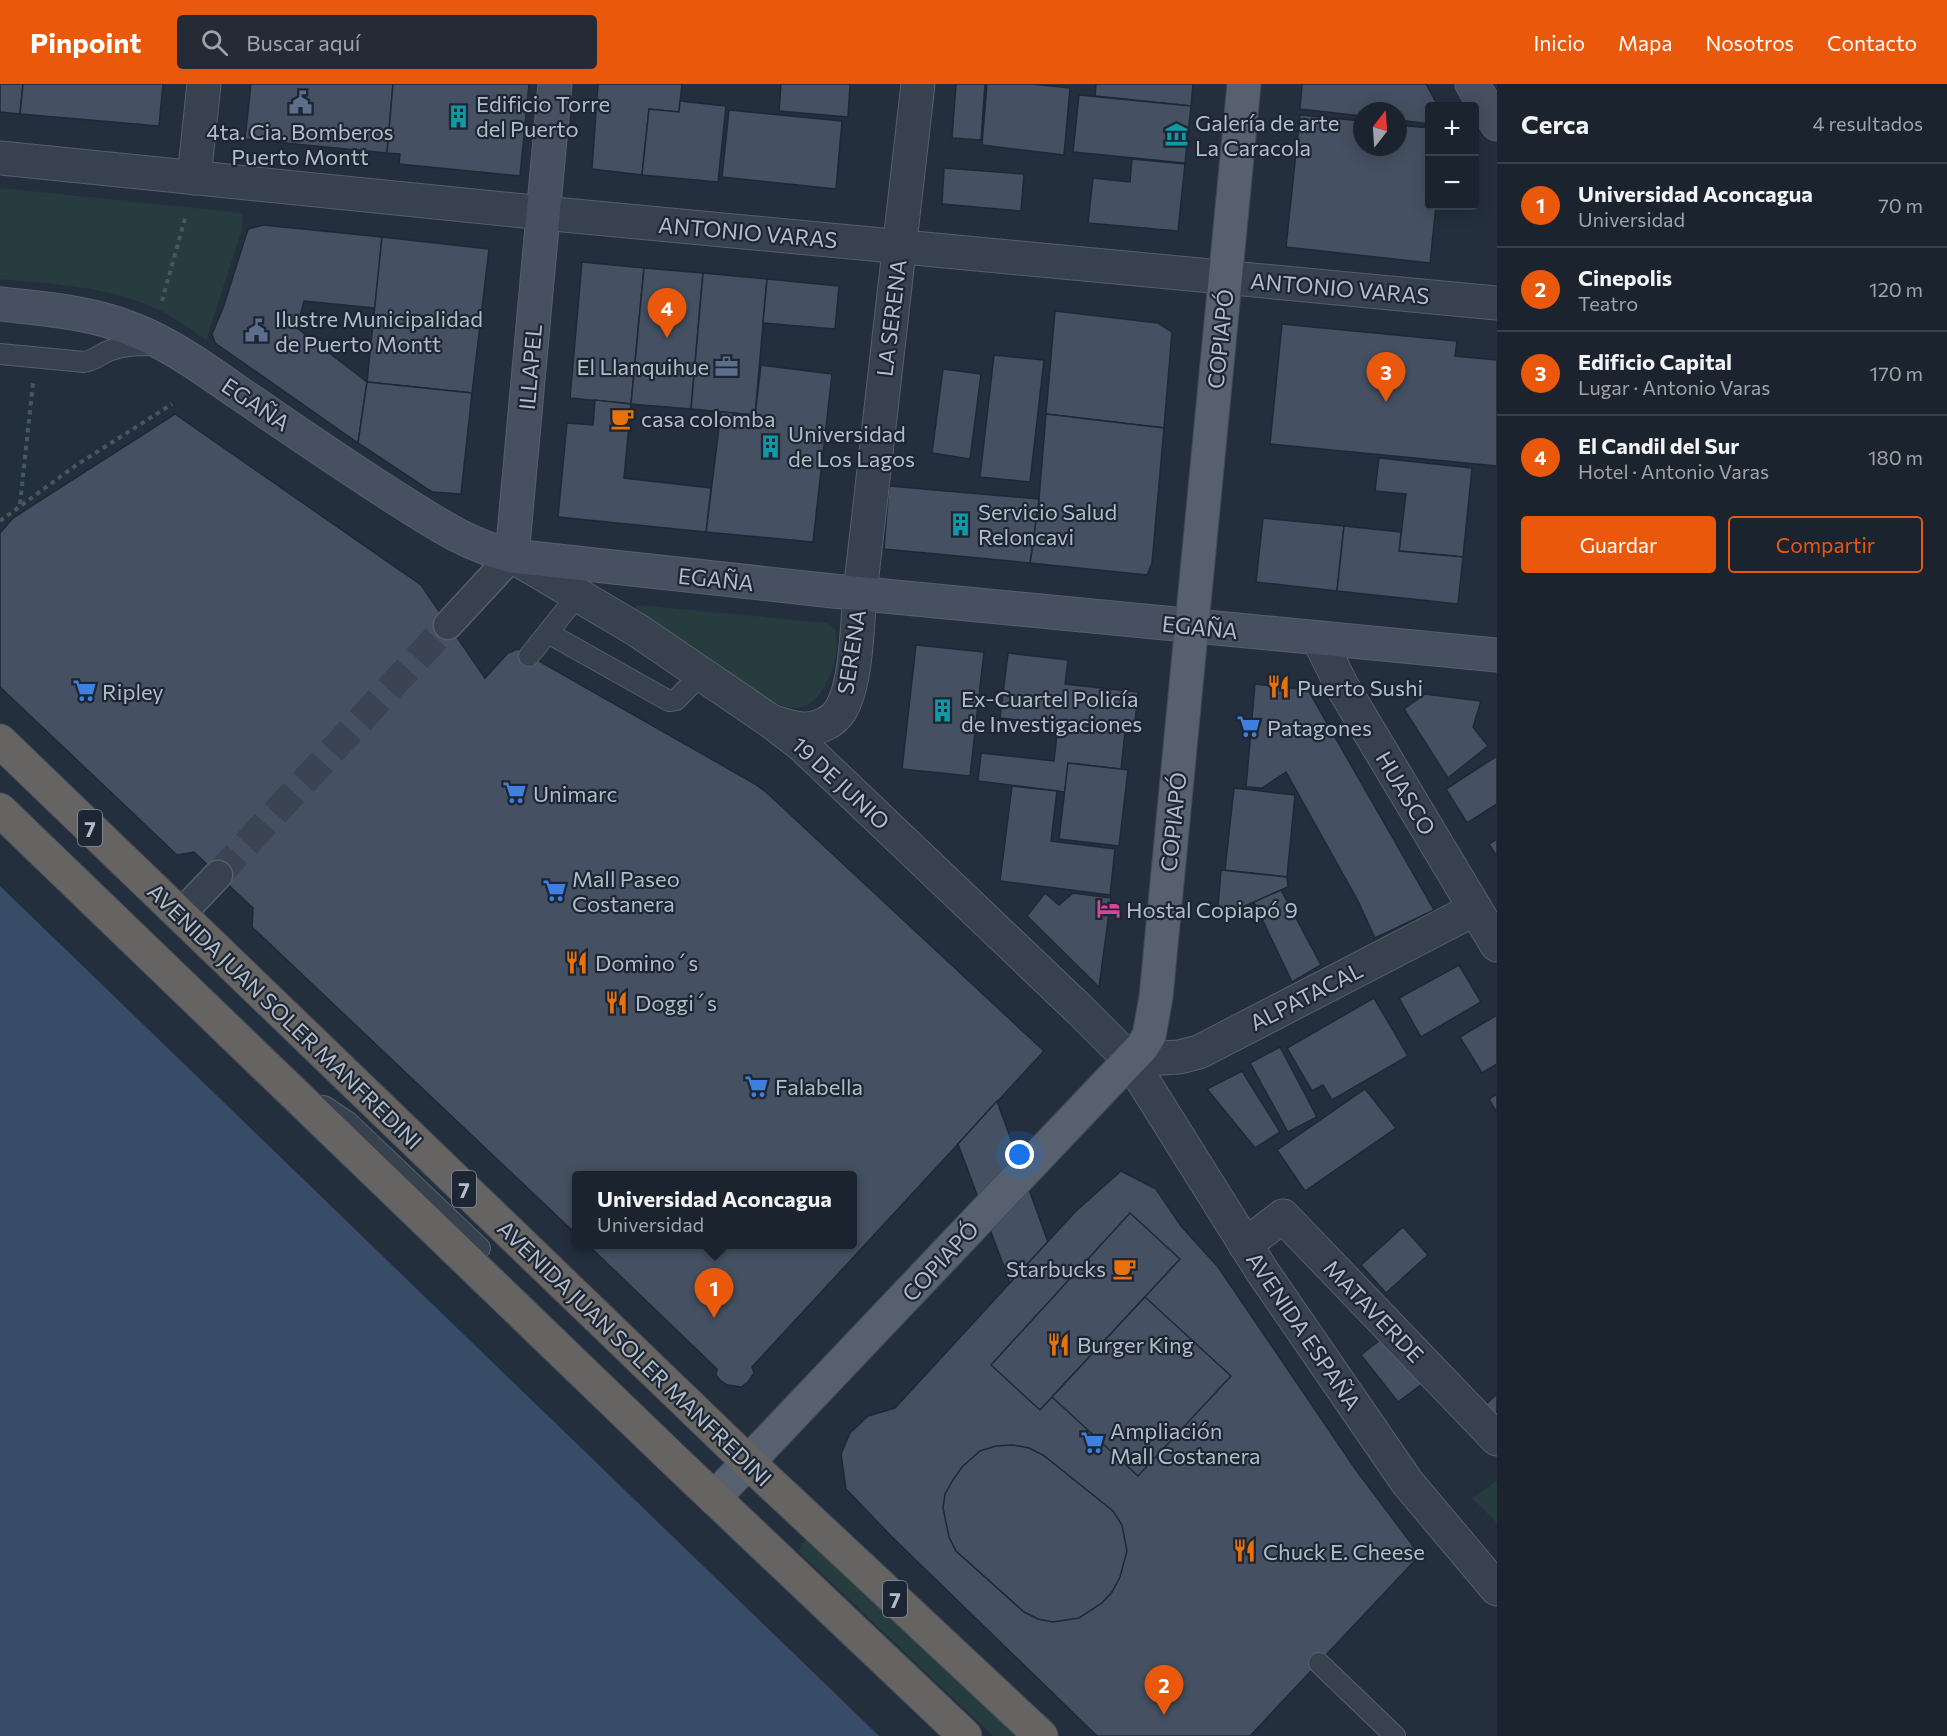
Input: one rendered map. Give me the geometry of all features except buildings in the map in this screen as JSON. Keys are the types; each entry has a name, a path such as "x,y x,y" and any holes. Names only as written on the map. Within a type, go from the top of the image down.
{"highway":[{"name":"AVENIDA JUAN SOLER MANFREDINI","path":"0,741 748,1462 1041,1736"},
{"name":"7","path":"0,810 714,1498 965,1736"}],"main road":[{"name":"ILLAPEL","path":"513,556 555,84"},
{"name":"COPIAPÓ","path":"714,1498 1130,1060 1149,1036 1154,1016 1244,84"},
{"path":"1472,84 1497,124"},
{"name":"EGAÑA","path":"0,304 63,311 96,318 134,330 164,344 381,489 449,531 487,549 513,556 1497,656"}],"street":[{"path":"194,178 204,84"},
{"name":"LA SERENA","path":"864,553 918,84"},
{"name":"ANTONIO VARAS","path":"0,158 543,213 1497,303"},
{"name":"SERENA","path":"772,722 806,729 831,721 840,711 851,677 864,553"},
{"path":"448,625 513,556"},
{"name":"19 DE JUNIO","path":"513,556 637,630 702,673 803,746 1130,1060"},
{"name":"HUASCO","path":"1318,638 1342,686 1497,945"},
{"path":"180,915 218,874"},
{"name":"ALPATACAL","path":"1130,1060 1179,1057 1199,1052 1475,909"},
{"name":"AVENIDA ESPAÑA","path":"1130,1060 1245,1245 1407,1482 1497,1588"},
{"name":"MATAVERDE","path":"1245,1245 1283,1216 1497,1439"}],"lane":[{"path":"0,354 84,362 94,361 107,351 123,346 164,344"},
{"path":"530,656 577,596"},
{"path":"548,633 669,701 676,700 702,673"},
{"path":"289,1090 317,1102 348,1122 480,1248"},
{"path":"1319,1663 1395,1736"}],"path":[{"path":"162,300 186,215"},
{"path":"20,504 34,379"},
{"path":"0,521 20,504 75,466 172,404"}],"green space":[{"path":"0,188 242,213 242,230 206,340 165,313 121,296 81,287 0,279"},
{"path":"637,605 826,623 834,629 836,635 837,649 832,670 815,699 802,707 785,707 749,689 635,609"},
{"path":"1497,1481 1497,1523 1472,1498"},
{"path":"807,1540 814,1542 1019,1736 993,1736 799,1552 801,1544"}],"water":[{"path":"0,886 879,1736 0,1736"}],"tunnel":[{"path":"218,875 448,625"}],"place":[{"name":"4ta. Cia. Bomberos Puerto Montt","path":"300,102"},
{"name":"Edificio Torre del Puerto","path":"458,116"},
{"name":"Galería de arte La Caracola","path":"1177,135"},
{"name":"Ilustre Municipalidad de Puerto Montt","path":"257,331"},
{"name":"El Candil del Sur","path":"667,338"},
{"name":"El Llanquihue","path":"727,366"},
{"name":"Edificio Capital","path":"1386,402"},
{"name":"casa colomba","path":"623,418"},
{"name":"Universidad de Los Lagos","path":"770,446"},
{"name":"Servicio Salud Reloncavi","path":"960,524"},
{"name":"Puerto Sushi","path":"1279,687"},
{"name":"Ripley","path":"84,691"},
{"name":"Ex-Cuartel Policía de Investigaciones","path":"943,711"},
{"name":"Patagones","path":"1249,727"},
{"name":"Unimarc","path":"515,793"},
{"name":"Mall Paseo Costanera","path":"554,891"},
{"name":"Hostal Copiapó 9","path":"1108,909"},
{"name":"Domino´s","path":"577,962"},
{"name":"Doggi´s","path":"617,1002"},
{"name":"Falabella","path":"757,1086"},
{"name":"Starbucks","path":"1124,1268"},
{"name":"Universidad Aconcagua","path":"714,1318"},
{"name":"Burger King","path":"1059,1344"},
{"name":"Ampliación Mall Costanera","path":"1092,1443"},
{"name":"Chuck E. Cheese","path":"1245,1551"},
{"name":"Cinepolis","path":"1164,1715"}]}
